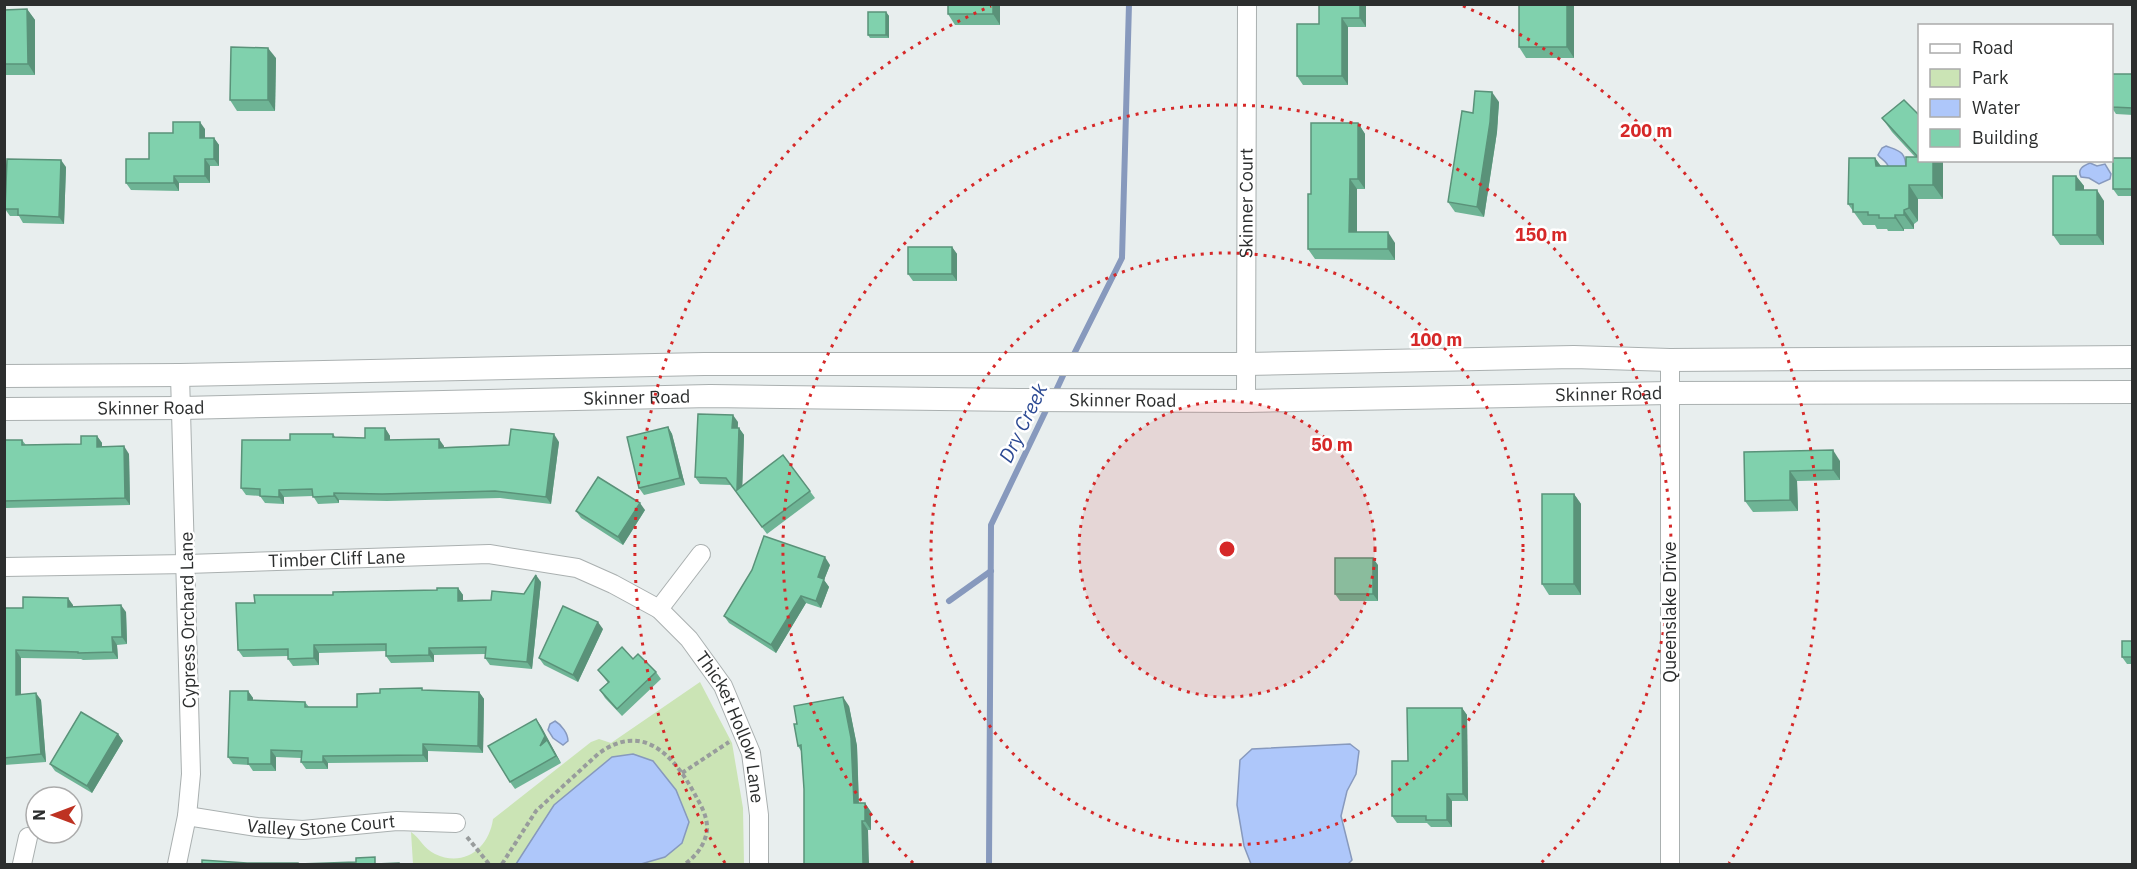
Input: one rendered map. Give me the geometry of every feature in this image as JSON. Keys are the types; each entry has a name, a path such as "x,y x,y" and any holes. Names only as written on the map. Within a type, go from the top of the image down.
{"street":[{"name":"Skinner Court","path":"1246,401 1247,4"},
{"name":"Skinner Road","path":"4,376 180,375 704,364 1247,364 1574,357 1670,360 2133,357"},
{"name":"Queenslake Drive","path":"1670,360 1670,864"},
{"name":"Cypress Orchard Lane","path":"177,864 188,816 191,774 180,375"},
{"name":"Skinner Road","path":"4,409 182,408 710,396 1246,401 1669,393 2133,392"},
{"name":"Timber Cliff Lane","path":"4,567 186,564 489,554 577,568 659,609"},
{"path":"659,609 701,554"},
{"name":"Thicket Hollow Lane","path":"659,609 689,639 723,686 751,753 759,815 759,864"},
{"name":"Valley Stone Court","path":"188,816 257,827 303,830 397,821 456,823"},
{"path":"22,864 26,845"}],"path":[{"path":"682,773 743,733"},
{"path":"502,864 536,811 546,801 607,748 627,740 652,745 667,754 682,773 702,807 707,822 704,842 685,864"},
{"path":"456,823 489,864"}],"green space":[{"path":"700,682 732,743 743,808 744,864 413,864 411,832 431,852 446,858 456,859 473,853 486,839 493,819 591,742 599,739 611,743"}],"water":[{"path":"1886,146 1903,155 1906,169 1889,168 1878,155"},
{"path":"2090,163 2097,166 2105,164 2111,174 2110,179 2099,184 2089,178 2081,177 2080,170"},
{"path":"555,721 567,735 568,741 563,745 553,738 548,730 550,724"},
{"path":"1350,744 1359,751 1356,774 1347,791 1341,816 1352,860 1348,864 1251,864 1244,846 1237,805 1240,760 1252,749"},
{"path":"633,754 653,761 676,790 689,822 682,843 665,857 641,864 516,864 554,805 612,757"}],"building":[{"path":"948,4 993,4 993,14 948,14"},
{"path":"1319,4 1360,4 1360,18 1342,18 1342,76 1297,76 1297,24 1319,24"},
{"path":"1519,4 1567,4 1567,47 1519,47"},
{"path":"27,9 28,64 4,64 4,10"},
{"path":"868,12 886,12 886,35 868,35"},
{"path":"231,47 268,48 268,100 230,100"},
{"path":"2113,74 2133,74 2133,108 2113,107"},
{"path":"1475,91 1492,92 1490,122 1477,207 1448,202 1462,111 1473,113"},
{"path":"1904,100 1918,114 1918,157 1882,118"},
{"path":"173,122 200,122 200,138 214,138 214,159 205,159 205,176 174,176 174,183 126,183 126,159 149,159 149,133 173,133"},
{"path":"1311,123 1358,123 1358,179 1350,179 1349,232 1388,232 1388,249 1308,249"},
{"path":"1906,157 1918,157 1918,162 1933,162 1933,185 1909,185 1909,208 1904,210 1904,215 1895,215 1895,218 1879,218 1879,215 1868,215 1868,212 1853,212 1853,204 1848,204 1849,158 1875,158 1876,166 1906,166"},
{"path":"2113,158 2133,158 2133,189 2113,189"},
{"path":"7,159 61,160 59,217 18,215 18,209 5,209"},
{"path":"2053,176 2076,176 2076,190 2097,190 2097,235 2053,235"},
{"path":"908,247 952,247 952,274 908,274"},
{"path":"698,414 733,415 732,428 739,428 737,490 783,455 810,491 762,527 726,478 695,477"},
{"path":"668,427 680,478 639,488 627,437"},
{"path":"365,428 385,428 385,440 439,439 439,448 509,445 511,429 554,434 546,497 495,491 334,493 334,496 313,497 312,489 279,490 279,497 260,496 260,489 241,488 242,440 290,440 290,434 333,434 333,437 365,438"},
{"path":"81,436 97,436 97,447 124,446 125,498 4,501 4,440 22,440 22,445 81,444"},
{"path":"1833,450 1833,470 1790,471 1790,500 1745,501 1744,452"},
{"path":"598,477 640,503 618,537 576,511"},
{"path":"1542,494 1574,494 1574,584 1542,584"},
{"path":"764,536 825,557 818,577 824,579 816,601 801,596 771,645 724,616 752,570"},
{"path":"1335,558 1373,558 1373,594 1335,594"},
{"path":"536,575 527,662 485,658 486,647 429,648 429,655 386,656 386,644 314,645 314,658 288,659 288,649 238,650 236,603 255,603 254,595 333,595 333,592 458,588 458,601 491,600 492,591 524,594"},
{"path":"23,597 68,598 68,607 121,605 122,637 112,637 113,652 16,650 16,695 36,693 41,754 4,758 4,608 23,608"},
{"path":"563,606 598,622 573,675 539,658"},
{"path":"2122,641 2133,641 2133,657 2122,657"},
{"path":"622,647 633,659 638,654 656,672 617,709 600,690 609,682 598,670"},
{"path":"422,688 422,690 479,692 478,746 423,744 423,755 323,756 323,762 301,762 302,751 271,750 271,764 248,764 248,758 228,757 230,691 248,691 248,700 305,702 305,707 357,707 357,694 380,693 380,689"},
{"path":"843,697 851,738 854,803 865,803 865,821 862,821 863,864 804,864 804,789 801,745 798,746 794,724 797,724 794,706"},
{"path":"1407,708 1462,708 1463,794 1447,794 1447,820 1426,820 1426,816 1392,816 1392,761 1408,761"},
{"path":"81,712 118,734 87,786 50,764"},
{"path":"536,719 545,736 540,746 547,740 556,756 510,782 488,746"},
{"path":"375,857 375,864 298,864 356,862 356,858"},
{"path":"202,860 247,863 298,864 202,864"}],"waterway":[{"name":"Dry Creek","path":"1071,360 1122,258 1129,4"},
{"name":"Dry Creek","path":"1054,395 1066,369"},
{"name":"Dry Creek","path":"989,864 991,525 1049,404"},
{"path":"949,601 991,571"}]}
